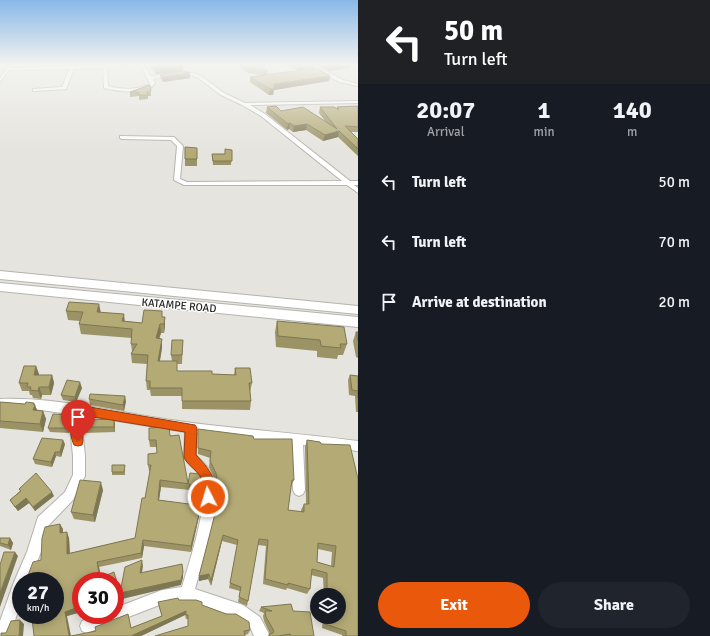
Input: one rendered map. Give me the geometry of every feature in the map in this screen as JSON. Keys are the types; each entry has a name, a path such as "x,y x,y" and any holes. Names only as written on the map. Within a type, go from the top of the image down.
{"main road":[{"name":"KATAMPE ROAD","path":"0,274 358,310"},
{"name":"KATAMPE ROAD","path":"0,287 358,322"}],"street":[{"path":"222,94 263,115 358,191"},
{"path":"244,104 358,102"},
{"path":"122,137 172,138 180,146 177,180 186,184 358,182"},
{"path":"0,403 12,402 84,411 191,428 358,446"},
{"path":"25,572 43,522 69,496 79,476 76,426 84,411"},
{"path":"187,593 206,520 208,497 208,481 204,471 190,457 191,428"},
{"path":"297,440 300,490"},
{"path":"124,612 162,597 187,593 238,610 255,622 262,636"},
{"path":"2,636 12,608"},
{"path":"87,626 92,624"}],"building":[{"path":"139,94 148,94 148,95 139,95"},
{"path":"276,106 281,111 303,107 337,129 320,107 334,107 339,110 337,107 358,106 358,127 345,126 358,139 358,149 339,131 325,135 307,124 294,126 290,123 288,124 267,107"},
{"path":"185,147 197,148 197,159 185,159"},
{"path":"225,149 232,150 232,161 213,161 212,154 225,154"},
{"path":"69,302 99,304 97,312 124,314 122,321 142,323 144,310 162,311 162,317 165,317 164,324 160,324 156,338 162,339 158,361 177,361 177,371 212,371 212,374 236,375 235,368 250,368 252,383 249,383 251,401 182,401 182,388 150,388 150,381 146,381 148,355 131,354 137,344 131,344 132,329 79,324 83,312 66,311"},
{"path":"277,321 344,327 347,344 340,344 341,348 321,346 320,340 278,336"},
{"path":"172,340 183,340 182,355 171,355"},
{"path":"24,366 36,366 34,375 52,375 49,387 39,387 38,391 30,390 31,387 27,387 28,383 19,383"},
{"path":"350,375 358,376 358,391 352,390"},
{"path":"67,380 80,382 75,397 61,395"},
{"path":"90,394 125,396 123,405 89,399"},
{"path":"0,402 25,404 26,402 34,403 33,404 35,405 33,410 43,411 40,424 0,421"},
{"path":"53,414 68,415 68,428 48,428"},
{"path":"84,417 90,417 89,420 114,419 114,427 83,427 82,421"},
{"path":"169,427 170,436 179,435 188,483 190,473 200,474 202,483 200,510 191,546 143,540 141,553 97,562 99,572 72,572 72,609 65,612 69,636 34,636 33,624 64,624 64,572 29,572 33,562 41,560 42,538 45,527 60,524 60,533 67,532 67,554 135,538 142,498 145,498 151,465 148,465 148,454 157,453 156,440 149,440 149,428","holes":["160,480 190,484 189,504 158,500"]},
{"path":"198,429 253,436 254,439 292,439 294,480 292,480 288,510 304,512 304,504 309,504 307,440 320,442 321,444 350,445 358,479 358,636 346,636 346,631 325,624 346,624 346,588 327,588 327,573 312,569 310,589 265,579 268,540 259,539 248,601 239,597 241,587 230,583 238,540 223,535 211,581 209,574 199,576 215,514 218,485 216,473 210,461 211,451 198,448","holes":["318,543 336,546 334,567 317,562"]},
{"path":"42,438 63,440 60,452 55,452 51,462 33,459"},
{"path":"112,465 125,465 124,472 112,472"},
{"path":"36,473 52,492 33,507 26,498 15,507 10,500 21,491 19,489"},
{"path":"80,480 101,482 93,515 71,512"},
{"path":"0,538 10,538 8,545 0,543"},
{"path":"4,552 15,552 0,593 0,565"},
{"path":"142,560 140,573 182,564 183,572 181,580 124,592 125,567"},
{"path":"178,598 179,600 196,600 202,602 202,605 226,614 236,614 249,622 250,630 244,631 245,636 155,636 188,626 188,615 186,615 186,611 131,636 71,636 96,631 95,627 103,624 124,624 124,616 128,614 131,628 162,616 158,602"},
{"path":"291,604 293,611 310,612 310,624 312,624 314,636 291,636 290,634 270,636 269,634 273,633 274,631 266,617 265,611 272,611 261,607"},
{"path":"11,621 12,624 20,624 19,636 1,636 1,633 6,633"}],"route":[{"path":"78,441 76,426 84,411 191,428 190,457 204,471 208,481 208,497"}]}
